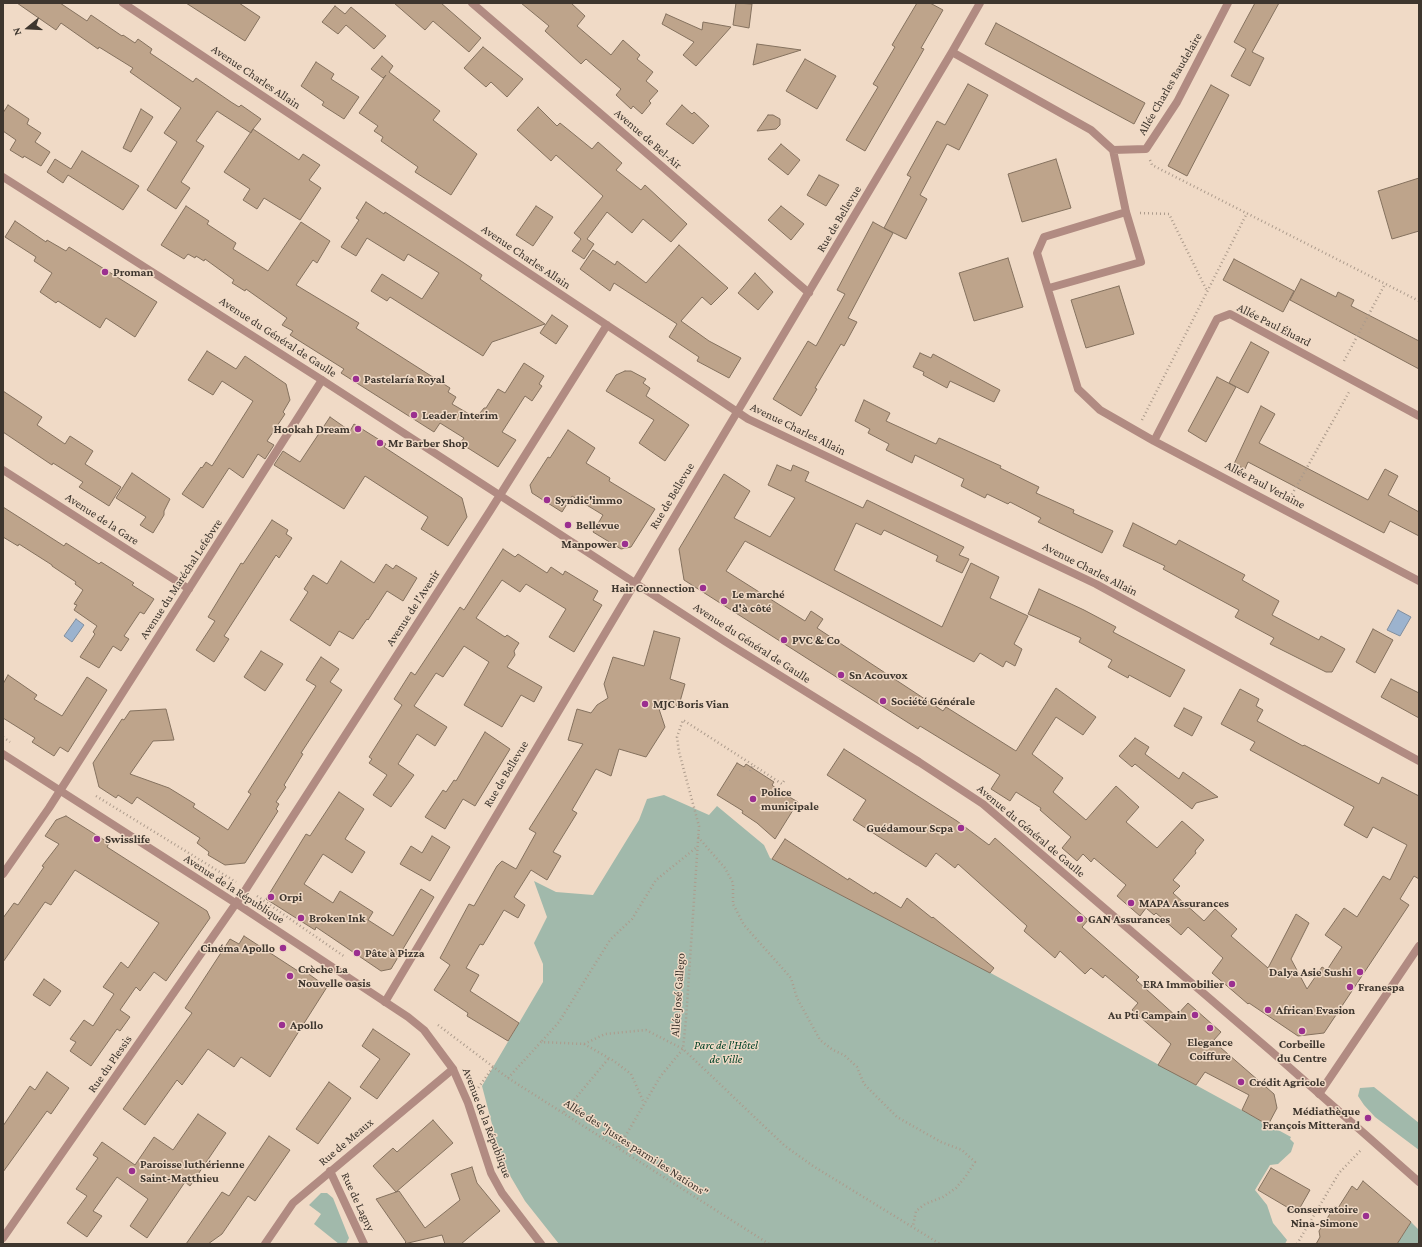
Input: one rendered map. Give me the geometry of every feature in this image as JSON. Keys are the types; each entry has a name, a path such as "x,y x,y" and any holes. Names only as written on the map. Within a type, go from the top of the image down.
{"street":[{"name":"Avenue Charles Allain","path":"123,3 748,419 1096,584 1419,761"},
{"name":"Avenue de Bel-Air","path":"472,3 809,293"},
{"name":"Rue de Bellevue","path":"385,1002 634,583 809,293 980,3"},
{"name":"Allée Charles Baudelaire","path":"1113,150 1146,149 1176,102 1228,3"},
{"path":"952,52 1091,130 1113,150 1126,212 1141,262 1049,288"},
{"name":"Avenue du Général de Gaulle","path":"3,176 322,380 634,583 983,804 1266,1047 1419,1182"},
{"name":"Allée Paul Verlaine","path":"1126,212 1044,237 1037,253 1049,288 1078,389 1100,410 1137,431 1419,581"},
{"name":"Allée Paul Éluard","path":"1154,440 1217,319 1230,314 1419,416"},
{"name":"Avenue de l'Avenir","path":"237,904 607,325"},
{"name":"Avenue du Maréchal Lefebvre","path":"3,874 49,808 322,380"},
{"name":"Avenue de la Gare","path":"3,470 189,589"},
{"name":"Avenue de la République","path":"3,754 237,904 385,1002 424,1030 453,1069 468,1103 491,1173 502,1193 541,1244"},
{"name":"Rue du Plessis","path":"3,1238 237,904"},
{"path":"1319,1094 1419,946"},
{"name":"Rue de Meaux","path":"265,1244 293,1203 453,1069"},
{"name":"Rue de Lagny","path":"330,1171 364,1244"}],"path":[{"path":"1146,149 1152,165 1419,301"},
{"path":"1126,212 1169,214 1207,291"},
{"path":"1137,431 1246,213"},
{"path":"1339,372 1385,284"},
{"path":"1283,509 1355,381"},
{"name":"Allée José Gallego","path":"619,1147 660,1078 683,1049 699,826 679,752 677,737 683,720 753,765"},
{"path":"750,771 753,765 782,784 784,781"},
{"path":"698,837 725,868 733,883 733,904 744,925 791,978 796,998 820,1040 844,1055 857,1067 864,1084 897,1117 941,1142 962,1150 975,1162 956,1188 943,1197 925,1204 916,1211 913,1226"},
{"path":"508,1078 559,1022 610,940 632,919 656,880 698,847"},
{"path":"584,1044 606,1034 646,1030 683,1049 785,1146 840,1184 886,1212 913,1226 940,1244"},
{"path":"541,1042 584,1044 609,1058 631,1074 644,1104"},
{"path":"564,1112 609,1058"},
{"name":"Allée des \"Justes parmi les Nations\"","path":"468,1103 493,1066 508,1078 564,1112 769,1244"},
{"path":"1297,1244 1339,1173 1371,1141"}],"green space":[{"name":"Parc de l’Hôtel de Ville","path":"664,795 709,815 717,806 764,845 770,858 987,971 1291,1137 1290,1139 1294,1143 1291,1152 1278,1164 1270,1165 1255,1190 1267,1205 1273,1223 1287,1240 1285,1244 559,1244 525,1201 502,1162 482,1086 543,982 543,964 534,943 547,917 534,881 556,892 593,895 639,820 647,799"},
{"path":"1374,1087 1419,1123 1419,1150 1375,1117 1364,1105 1358,1096 1360,1088"},
{"path":"321,1193 327,1193 333,1198 349,1238 346,1244 339,1244 314,1224 321,1214 309,1205"},
{"path":"1411,1222 1419,1230 1419,1244 1397,1244"}],"water":[{"path":"1398,610 1411,617 1400,636 1387,630"},
{"path":"76,619 84,625 72,642 64,636"}],"building":[{"path":"17,3 60,3 87,21 91,15 135,43 138,39 152,49 150,53 193,82 196,78 231,102 239,107 241,105 261,119 253,129 299,160 303,154 320,165 309,180 321,188 300,220 264,198 257,209 243,200 250,189 224,172 251,133 217,111 196,141 204,146 181,182 190,188 176,209 147,190 177,142 164,133 181,108 130,72 133,68 99,47 98,49 61,23 56,30"},
{"path":"186,3 239,3 260,17 245,41"},
{"path":"394,3 441,3 481,38 469,52 433,21 425,30"},
{"path":"521,3 571,3 585,16 577,26 611,55 623,40 640,55 637,59 653,72 646,81 658,91 649,101 651,103 642,114 633,106 631,109 616,95 621,89 586,59 581,64 545,31 549,26"},
{"path":"736,3 752,4 749,28 733,25"},
{"path":"917,3 930,3 943,10 921,48 924,49 865,151 846,140 878,87 873,84 895,47 892,45"},
{"path":"1255,3 1279,3 1252,52 1264,58 1250,86 1231,76 1246,49 1234,42"},
{"path":"335,6 345,14 351,7 386,36 374,49 346,25 338,34 322,22"},
{"path":"666,14 702,30 703,22 731,27 696,66 683,55 694,42 662,24"},
{"path":"996,23 1145,103 1134,124 985,44"},
{"path":"757,44 801,50 753,65"},
{"path":"483,47 523,79 507,97 491,82 486,87 464,68"},
{"path":"382,56 393,66 389,72 440,111 433,120 477,154 451,195 415,172 418,167 381,141 383,137 374,131 378,126 359,113 386,75 383,78 371,69"},
{"path":"805,59 836,76 817,109 786,91"},
{"path":"316,62 334,74 331,79 359,97 344,119 322,105 324,102 301,86"},
{"path":"968,84 988,95 959,150 947,144 920,195 927,199 906,239 884,228 911,177 907,175 937,121 945,125"},
{"path":"1211,85 1229,95 1187,176 1168,166"},
{"path":"8,105 29,119 27,124 41,133 35,142 50,152 41,166 10,150 16,140 3,131 3,113"},
{"path":"682,105 692,114 694,112 709,126 693,144 666,124"},
{"path":"538,107 557,126 560,123 592,149 598,142 622,163 616,170 641,190 645,185 687,224 671,242 643,219 632,233 607,212 587,239 594,244 584,259 572,251 581,239 574,233 603,196 556,155 551,161 517,130"},
{"path":"141,109 153,117 131,152 123,148"},
{"path":"768,115 773,115 780,119 780,125 776,129 757,131"},
{"path":"781,144 800,160 788,175 768,159"},
{"path":"82,151 139,186 123,210 68,175 63,183 47,172 55,159 71,169"},
{"path":"1056,159 1071,208 1022,222 1008,174"},
{"path":"819,175 839,185 826,206 807,195"},
{"path":"1419,178 1419,231 1392,239 1378,191"},
{"path":"366,202 384,214 385,212 482,275 480,279 545,324 492,342 483,356 390,297 387,301 371,291 382,274 422,299 439,273 408,254 404,261 367,238 356,256 341,247 359,220 356,218"},
{"path":"186,206 209,221 207,224 236,243 233,249 268,271 301,222 330,241 317,263 313,260 296,285 359,323 356,328 450,388 448,392 456,397 452,404 476,418 484,408 486,408 498,389 505,393 524,363 544,376 539,384 542,386 532,401 525,396 502,432 516,440 498,467 460,443 464,438 440,423 434,432 341,373 344,369 290,335 293,331 282,325 287,318 246,289 245,291 232,283 234,280 205,259 204,261 196,256 195,258 188,254 184,259 161,245"},
{"path":"536,206 553,217 533,246 516,235"},
{"path":"781,206 804,224 791,240 768,220"},
{"path":"15,221 46,242 47,240 66,251 69,247 157,302 135,337 106,318 100,328 58,301 56,303 40,292 52,273 34,261 36,257 5,237"},
{"path":"873,222 893,233 848,318 857,322 844,346 841,344 815,388 817,389 801,416 773,399 808,341 816,346 845,294 837,290"},
{"path":"679,245 728,288 711,305 702,297 681,321 709,341 741,358 729,378 697,361 699,357 669,337 677,324 614,283 610,291 580,269 593,250 615,265 617,261 646,283"},
{"path":"1008,258 1023,307 974,321 959,273"},
{"path":"1234,259 1294,291 1283,312 1223,280"},
{"path":"755,273 773,292 758,310 738,293"},
{"path":"1301,279 1336,297 1338,292 1354,300 1351,306 1419,341 1419,369 1290,300"},
{"path":"1119,286 1134,334 1086,348 1071,300"},
{"path":"552,315 568,326 556,344 540,333"},
{"path":"1251,342 1269,352 1248,393 1229,383"},
{"path":"207,351 236,369 245,356 286,384 290,400 283,412 285,414 267,441 274,445 265,459 258,454 243,478 229,468 203,508 182,494 206,462 212,466 253,401 222,381 213,395 188,380"},
{"path":"920,353 931,358 933,354 1000,390 994,402 950,381 947,388 923,375 924,372 913,367"},
{"path":"625,371 631,371 646,379 643,383 650,388 646,396 689,425 665,461 639,443 654,420 606,391 616,375"},
{"path":"1217,377 1236,387 1206,442 1188,431"},
{"path":"3,391 42,417 37,425 65,444 70,436 93,451 85,464 121,487 109,506 79,487 83,482 53,463 52,465 3,432"},
{"path":"864,400 890,413 886,421 936,444 939,438 1001,466 1000,468 1039,487 1036,493 1074,510 1073,513 1113,531 1102,553 1038,522 1041,518 1010,502 1008,504 987,494 985,498 961,486 964,479 915,455 912,463 886,450 889,444 868,433 870,429 855,421"},
{"path":"1261,406 1275,414 1259,443 1368,500 1385,469 1398,476 1388,495 1419,512 1419,536 1390,521 1384,533 1248,462 1245,469 1234,464"},
{"path":"330,417 350,431 354,424 386,444 384,447 462,498 467,517 448,546 421,529 428,517 365,476 344,509 274,465 283,451 300,462"},
{"path":"568,430 595,448 586,463 610,478 609,481 655,509 631,547 621,549 593,532 603,515 572,496 562,512 532,493 530,485"},
{"path":"777,465 791,471 793,465 809,472 805,481 863,508 867,500 964,547 959,555 969,559 962,573 936,561 938,556 884,530 881,535 856,523 834,570 942,627 971,563 999,577 990,598 1028,616 1014,644 1022,649 1015,666 1006,661 1003,667 980,653 974,662 745,541 726,571 805,621 811,611 823,619 817,628 943,711 946,707 1016,751 1056,688 1096,717 1083,735 1056,717 1032,754 1063,778 1053,792 1086,820 1116,786 1139,807 1126,822 1157,848 1182,821 1204,840 1195,851 1196,853 1173,880 1180,886 1173,893 1204,921 1215,909 1237,929 1231,936 1268,968 1296,914 1309,923 1291,959 1307,989 1322,967 1327,970 1342,947 1325,935 1344,908 1357,917 1383,876 1390,880 1407,845 1373,827 1367,838 1344,825 1354,807 1250,750 1255,742 1221,724 1240,689 1259,699 1256,706 1263,710 1257,721 1379,784 1382,777 1419,796 1419,879 1414,876 1400,899 1409,905 1324,1033 1298,1036 1249,1003 1248,1004 1212,973 1223,958 1188,927 1181,935 1156,913 1154,915 1146,908 1140,916 1117,896 1126,885 1094,858 1091,862 1083,854 1077,861 1062,848 1071,837 1040,810 1041,808 1016,792 1010,801 991,789 1000,775 920,726 918,729 684,580 679,549 724,474 750,491 734,518 770,537 795,498 768,485"},
{"path":"132,473 170,499 164,511 164,515 153,533 140,525 146,517 116,498"},
{"path":"3,507 64,546 66,543 99,564 101,562 134,583 132,585 154,599 144,614 140,612 124,636 129,639 121,651 113,646 99,668 80,657 95,634 93,632 97,626 74,610 77,605 74,604 83,590 75,584 76,582 52,565 19,544 18,546 3,537"},
{"path":"272,520 288,530 286,534 292,538 279,558 276,555 224,636 229,639 214,662 196,650 215,621 208,617 241,563 243,564"},
{"path":"1133,523 1176,545 1179,540 1245,575 1242,580 1279,601 1272,615 1319,640 1321,636 1345,649 1332,672 1326,672 1270,644 1274,638 1235,617 1239,610 1163,569 1165,566 1123,546"},
{"path":"503,549 515,557 518,554 547,573 551,567 563,575 565,571 598,591 593,600 602,605 574,652 549,637 566,609 526,584 520,592 502,580 476,618 505,637 507,635 519,643 514,651 515,655 507,667 542,687 534,702 521,695 502,727 464,705 489,662 464,646 443,677 436,673 414,706 447,727 435,746 417,734 398,764 414,775 391,807 373,795 387,775 369,763 372,759 369,757 402,705 394,699 411,672 415,675 460,607 464,610"},
{"path":"341,561 374,583 386,564 393,569 396,565 417,578 403,601 387,591 368,620 367,619 353,639 339,631 330,646 290,620 308,592 304,589 313,575 327,584"},
{"path":"1039,589 1116,627 1113,632 1185,670 1170,697 1129,675 1128,678 1108,667 1112,660 1079,642 1081,638 1028,614"},
{"path":"1373,629 1393,640 1375,673 1356,662"},
{"path":"654,631 680,638 670,679 685,684 679,705 659,709 665,727 646,757 619,749 611,776 596,769 572,810 577,813 553,852 561,856 547,880 531,870 514,897 525,905 518,918 504,910 483,945 480,944 466,968 479,975 470,991 519,1023 508,1041 467,1016 468,1013 434,990 450,965 440,958 469,904 474,906 497,866 502,861 516,869 536,833 529,829 583,744 568,740 577,709 591,713 597,705 608,698 604,684 613,657 644,666"},
{"path":"261,651 283,664 265,691 244,677"},
{"path":"321,657 339,669 330,682 342,690 301,753 303,754 284,785 286,787 276,802 279,804 276,809 278,811 245,863 225,865 208,855 209,852 197,843 200,838 137,797 132,804 118,795 116,798 99,787 93,763 122,719 124,720 130,711 166,709 174,740 153,741 130,774 169,788 195,804 193,807 228,830 251,794 248,792 316,686 306,680"},
{"path":"8,675 37,695 34,699 62,716 87,677 107,690 68,752 60,747 54,756 32,742 35,738 3,718 3,684"},
{"path":"1391,679 1419,693 1419,718 1381,697"},
{"path":"1184,708 1202,717 1192,736 1174,726"},
{"path":"485,732 510,749 475,806 463,799 445,829 425,817 443,790 446,792 454,780 456,781"},
{"path":"1135,738 1149,747 1145,754 1179,779 1183,772 1218,797 1196,803 1192,809 1135,764 1132,767 1119,756"},
{"path":"844,749 957,821 989,845 995,838 1088,920 1082,927 1139,977 1136,980 1176,1016 1188,1003 1221,1032 1213,1041 1274,1094 1277,1108 1268,1125 1242,1110 1249,1095 1205,1072 1196,1085 1158,1065 1171,1044 1132,1010 1138,1003 1105,975 1103,978 1091,968 1085,974 1060,951 1055,958 1024,931 1027,926 958,864 955,868 936,853 926,867 853,820 866,800 827,775"},
{"name":"Police municipale","path":"737,763 744,767 746,764 774,782 772,785 779,791 798,802 775,839 757,823 742,813 743,811 717,795"},
{"path":"339,792 364,809 345,839 365,852 352,873 323,854 304,884 333,903 340,891 373,912 368,920 393,936 421,889 434,897 391,969 381,971 316,927 315,930 266,899 306,834 310,836"},
{"path":"66,816 109,843 107,847 207,911 210,918 166,981 154,972 140,991 136,987 120,1010 130,1017 120,1031 117,1029 91,1066 70,1051 76,1042 70,1039 84,1020 93,1026 114,994 103,987 121,962 128,968 159,923 75,870 51,905 45,902 3,962 3,918 14,903 18,905 44,867 42,866 59,844 45,836 56,820"},
{"path":"432,836 450,847 430,881 400,864 411,846 422,853"},
{"path":"785,839 848,880 849,878 874,894 875,892 901,908 907,898 932,918 933,917 994,968 990,973 772,859"},
{"path":"244,936 301,973 303,970 327,987 270,1077 241,1057 234,1067 208,1049 182,1085 177,1080 145,1125 123,1109 192,1013 185,1008 230,939 239,944"},
{"path":"44,979 61,991 50,1006 33,995"},
{"path":"373,1029 410,1054 377,1099 360,1087 380,1059 362,1046"},
{"path":"47,1072 69,1088 51,1114 47,1111 3,1172 3,1126 30,1086 35,1090"},
{"path":"329,1082 351,1098 318,1144 296,1129"},
{"path":"198,1114 226,1133 190,1186 185,1182 147,1238 130,1226 148,1199 117,1177 93,1211 102,1216 87,1237 67,1223 87,1196 76,1189 98,1158 93,1155 102,1142 135,1165 154,1137 173,1150"},
{"path":"433,1120 453,1143 396,1192 373,1166 393,1148 397,1152"},
{"path":"269,1136 290,1150 255,1201 248,1196 222,1234 208,1244 186,1244 222,1192 229,1196"},
{"path":"472,1167 477,1183 500,1211 461,1244 445,1244 442,1235 404,1244 406,1242 376,1199 399,1191 425,1228 460,1200 451,1174"},
{"path":"1271,1168 1310,1190 1297,1213 1258,1190"},
{"name":"Conservatoire Nina-Simone","path":"1363,1181 1411,1222 1397,1244 1316,1244 1320,1237 1319,1231 1335,1206 1338,1208 1352,1186 1357,1190"}],"place":[{"name":"Proman","path":"105,272"},
{"name":"Pastelaría Royal","path":"356,379"},
{"name":"Leader Interim","path":"414,415"},
{"name":"Hookah Dream","path":"358,429"},
{"name":"Mr Barber Shop","path":"380,443"},
{"name":"Syndic'immo","path":"547,500"},
{"name":"Bellevue","path":"568,525"},
{"name":"Manpower","path":"625,544"},
{"name":"Hair Connection","path":"703,588"},
{"name":"Le marché d'à côté","path":"724,601"},
{"name":"PVC & Co","path":"784,640"},
{"name":"Sn Acouvox","path":"841,675"},
{"name":"Société Générale","path":"883,701"},
{"name":"MJC Boris Vian","path":"645,704"},
{"name":"Police municipale","path":"753,799"},
{"name":"Guédamour Scpa","path":"961,828"},
{"name":"Swisslife","path":"97,839"},
{"name":"Orpi","path":"271,897"},
{"name":"MAPA Assurances","path":"1131,903"},
{"name":"Broken Ink","path":"301,918"},
{"name":"GAN Assurances","path":"1080,919"},
{"name":"Cinéma Apollo","path":"283,948"},
{"name":"Pâte à Pizza","path":"357,953"},
{"name":"Dalya Asie Sushi","path":"1360,972"},
{"name":"Crèche La Nouvelle oasis","path":"290,976"},
{"name":"ERA Immobilier","path":"1232,984"},
{"name":"Franespa","path":"1350,987"},
{"name":"African Evasion","path":"1268,1010"},
{"name":"Au Pti Campain","path":"1195,1015"},
{"name":"Apollo","path":"282,1025"},
{"name":"Elegance Coiffure","path":"1210,1028"},
{"name":"Corbeille du Centre","path":"1302,1031"},
{"name":"Crédit Agricole","path":"1241,1082"},
{"name":"Médiathèque François Mitterand","path":"1368,1118"},
{"name":"Paroisse luthérienne Saint-Matthieu","path":"132,1171"},
{"name":"Conservatoire Nina-Simone","path":"1366,1216"}]}
